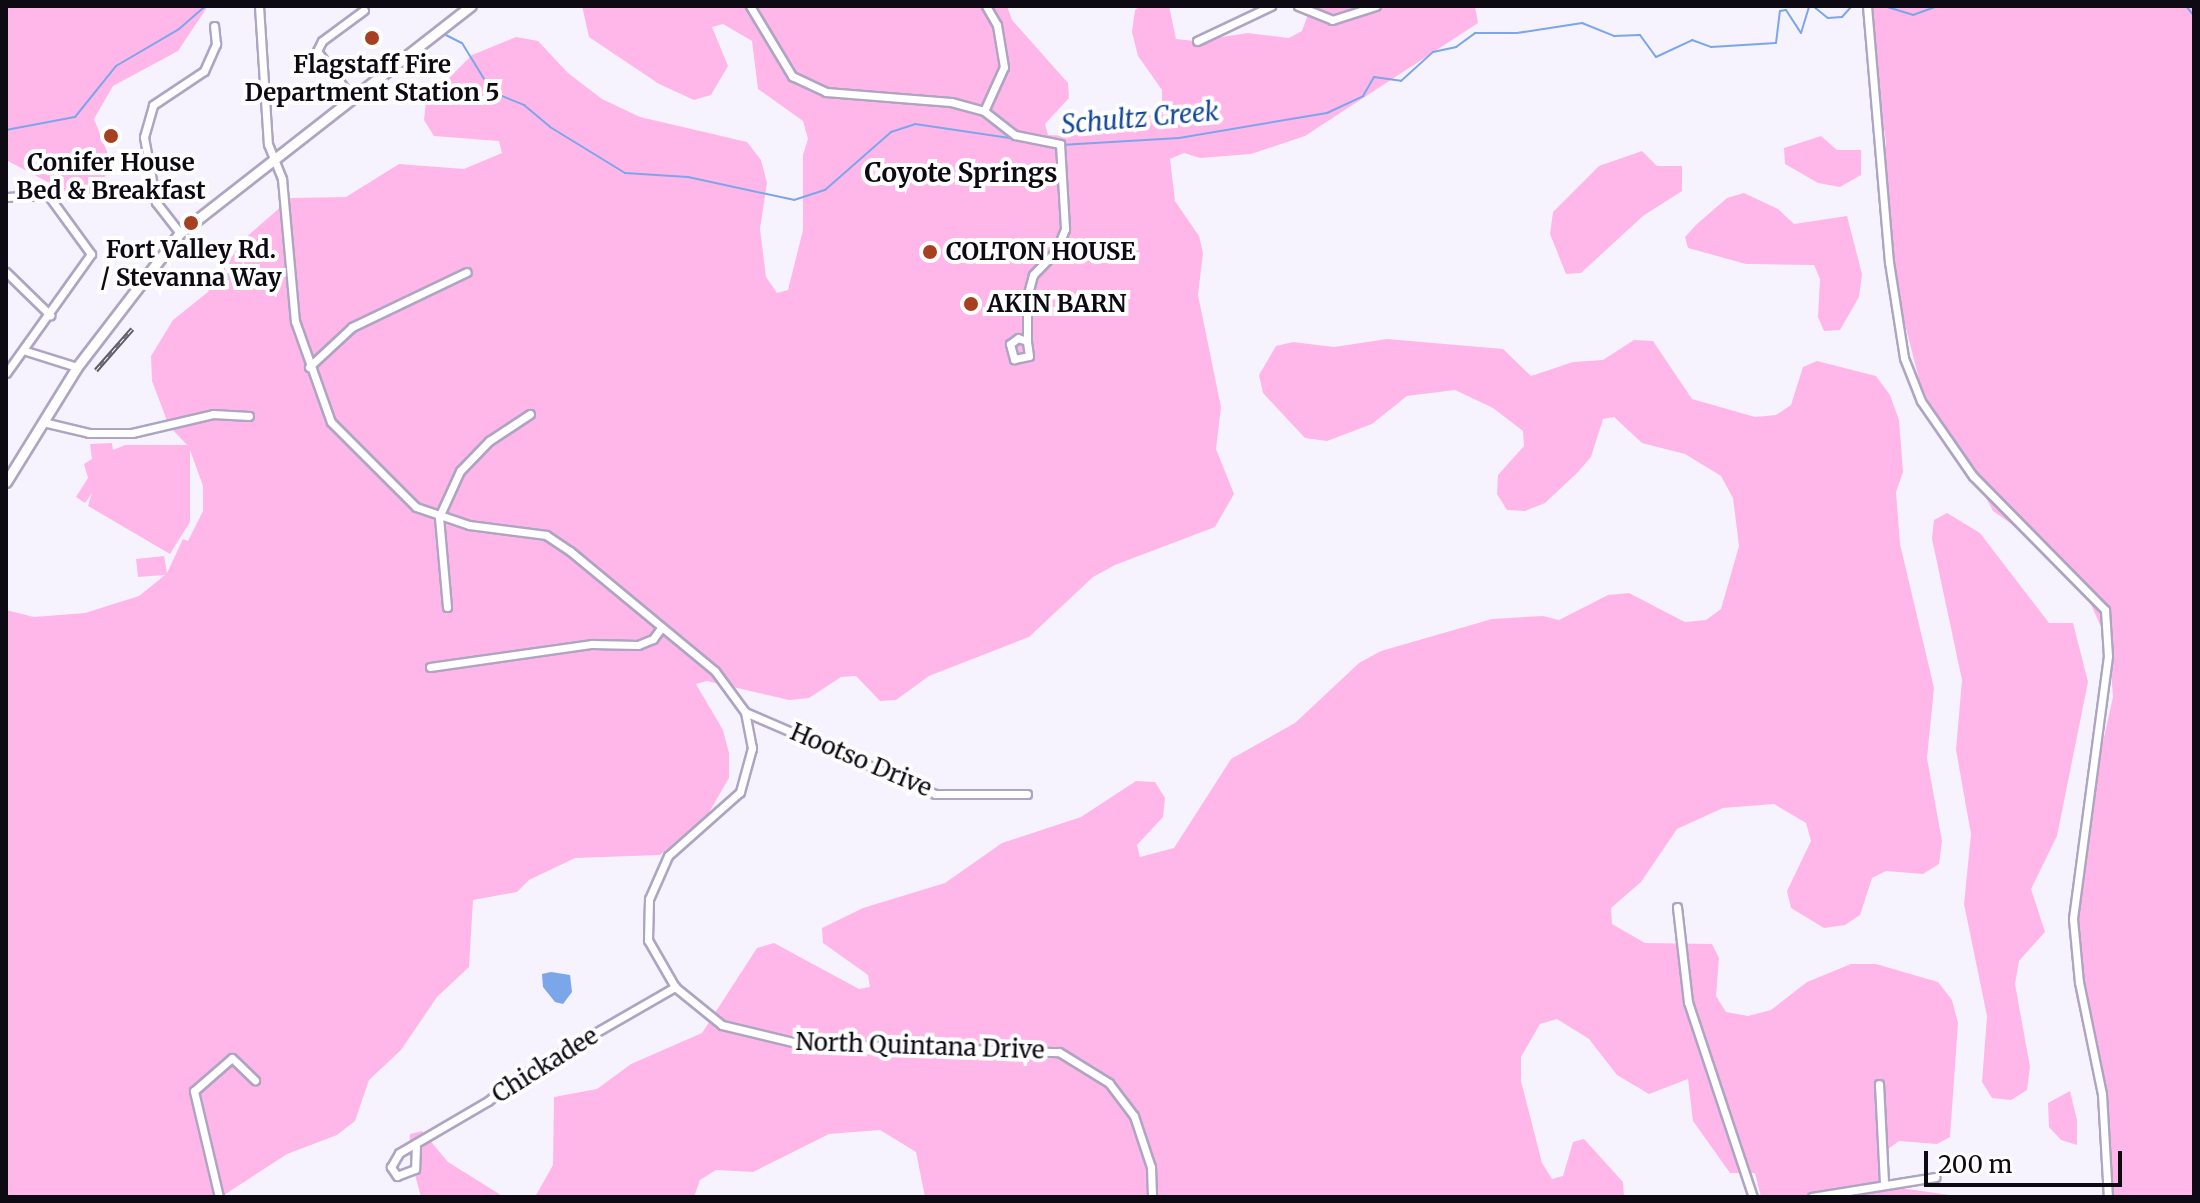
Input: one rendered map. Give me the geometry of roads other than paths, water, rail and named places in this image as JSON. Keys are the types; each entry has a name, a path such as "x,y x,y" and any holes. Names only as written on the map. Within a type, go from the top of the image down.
{"main road":[{"path":"6,482 77,367 180,233 272,158 471,6"}],"street":[{"name":"North Quintana Drive","path":"259,6 272,158 282,179 295,321 331,422 416,507 439,517 546,535 715,671 745,712 752,748 740,792 668,856 649,899 648,940 675,987 722,1025 797,1043 942,1052 1031,1049 1073,1058 1109,1083 1134,1116 1151,1167 1152,1197"},
{"path":"750,6 792,76 815,86 951,102 984,111 1015,135 1060,144 1065,229 1056,251 1033,275 1027,341"},
{"path":"984,111 1004,67 997,25 986,6"},
{"path":"1197,41 1271,6"},
{"path":"1298,6 1332,20 1376,6"},
{"path":"1867,6 1889,262 1904,358 1921,401 1973,476 2105,610 2108,656 2073,919 2079,982 2102,1094 2108,1197"},
{"path":"351,97 317,51 322,41 364,10"},
{"path":"180,233 156,202 144,137 153,105 204,71 216,44 214,26"},
{"path":"6,197 40,194 54,199 89,248 90,262 26,351 6,373"},
{"path":"6,272 50,315"},
{"path":"309,367 352,327 467,272"},
{"path":"26,351 77,367"},
{"path":"43,422 89,433 132,433 213,414 249,416"},
{"path":"447,607 439,517 460,471 489,441 530,414"},
{"path":"430,667 592,644 638,645 653,639 661,628"},
{"name":"Hootso Drive","path":"745,712 935,794 1027,794"},
{"path":"1677,907 1688,1002 1753,1197"},
{"name":"Chickadee","path":"416,1144 415,1169 397,1176 391,1167 394,1160 416,1144 515,1079 675,987"},
{"path":"219,1197 194,1091 232,1058 255,1080"},
{"path":"1879,1084 1884,1182"},
{"path":"1812,1197 1884,1182 1935,1177"}],"water":[{"path":"542,974 570,975 572,992 563,1004 555,1002 543,987"}],"waterway":[{"path":"6,130 75,117 116,66 179,29 205,6"},
{"name":"Schultz Creek","path":"1061,145 1179,138 1327,113 1363,96 1374,77 1401,81 1433,52 1456,47 1475,33 1517,33 1582,23 1614,36 1640,35 1656,57 1692,40 1711,47 1776,43 1780,11 1786,10 1801,33 1809,6"},
{"name":"Schultz Creek","path":"1813,6 1828,18 1842,17 1852,6"},
{"name":"Schultz Creek","path":"1884,6 1913,15 1938,6"},
{"path":"2186,6 2194,16"},
{"name":"Schultz Creek","path":"442,33 462,43 492,92 524,105 550,127 625,173 688,177 794,200 825,190 891,132 915,124 1023,140"}],"railway":[{"path":"96,370 132,329"}],"place":[{"name":"Flagstaff Fire Department Station 5","path":"372,38"},
{"name":"Conifer House Bed & Breakfast","path":"111,136"},
{"name":"Fort Valley Rd. / Stevanna Way","path":"191,223"},
{"name":"COLTON HOUSE","path":"930,252"},
{"name":"AKIN BARN","path":"971,304"}],"district":[{"name":"Coyote Springs","path":"961,173"}]}
